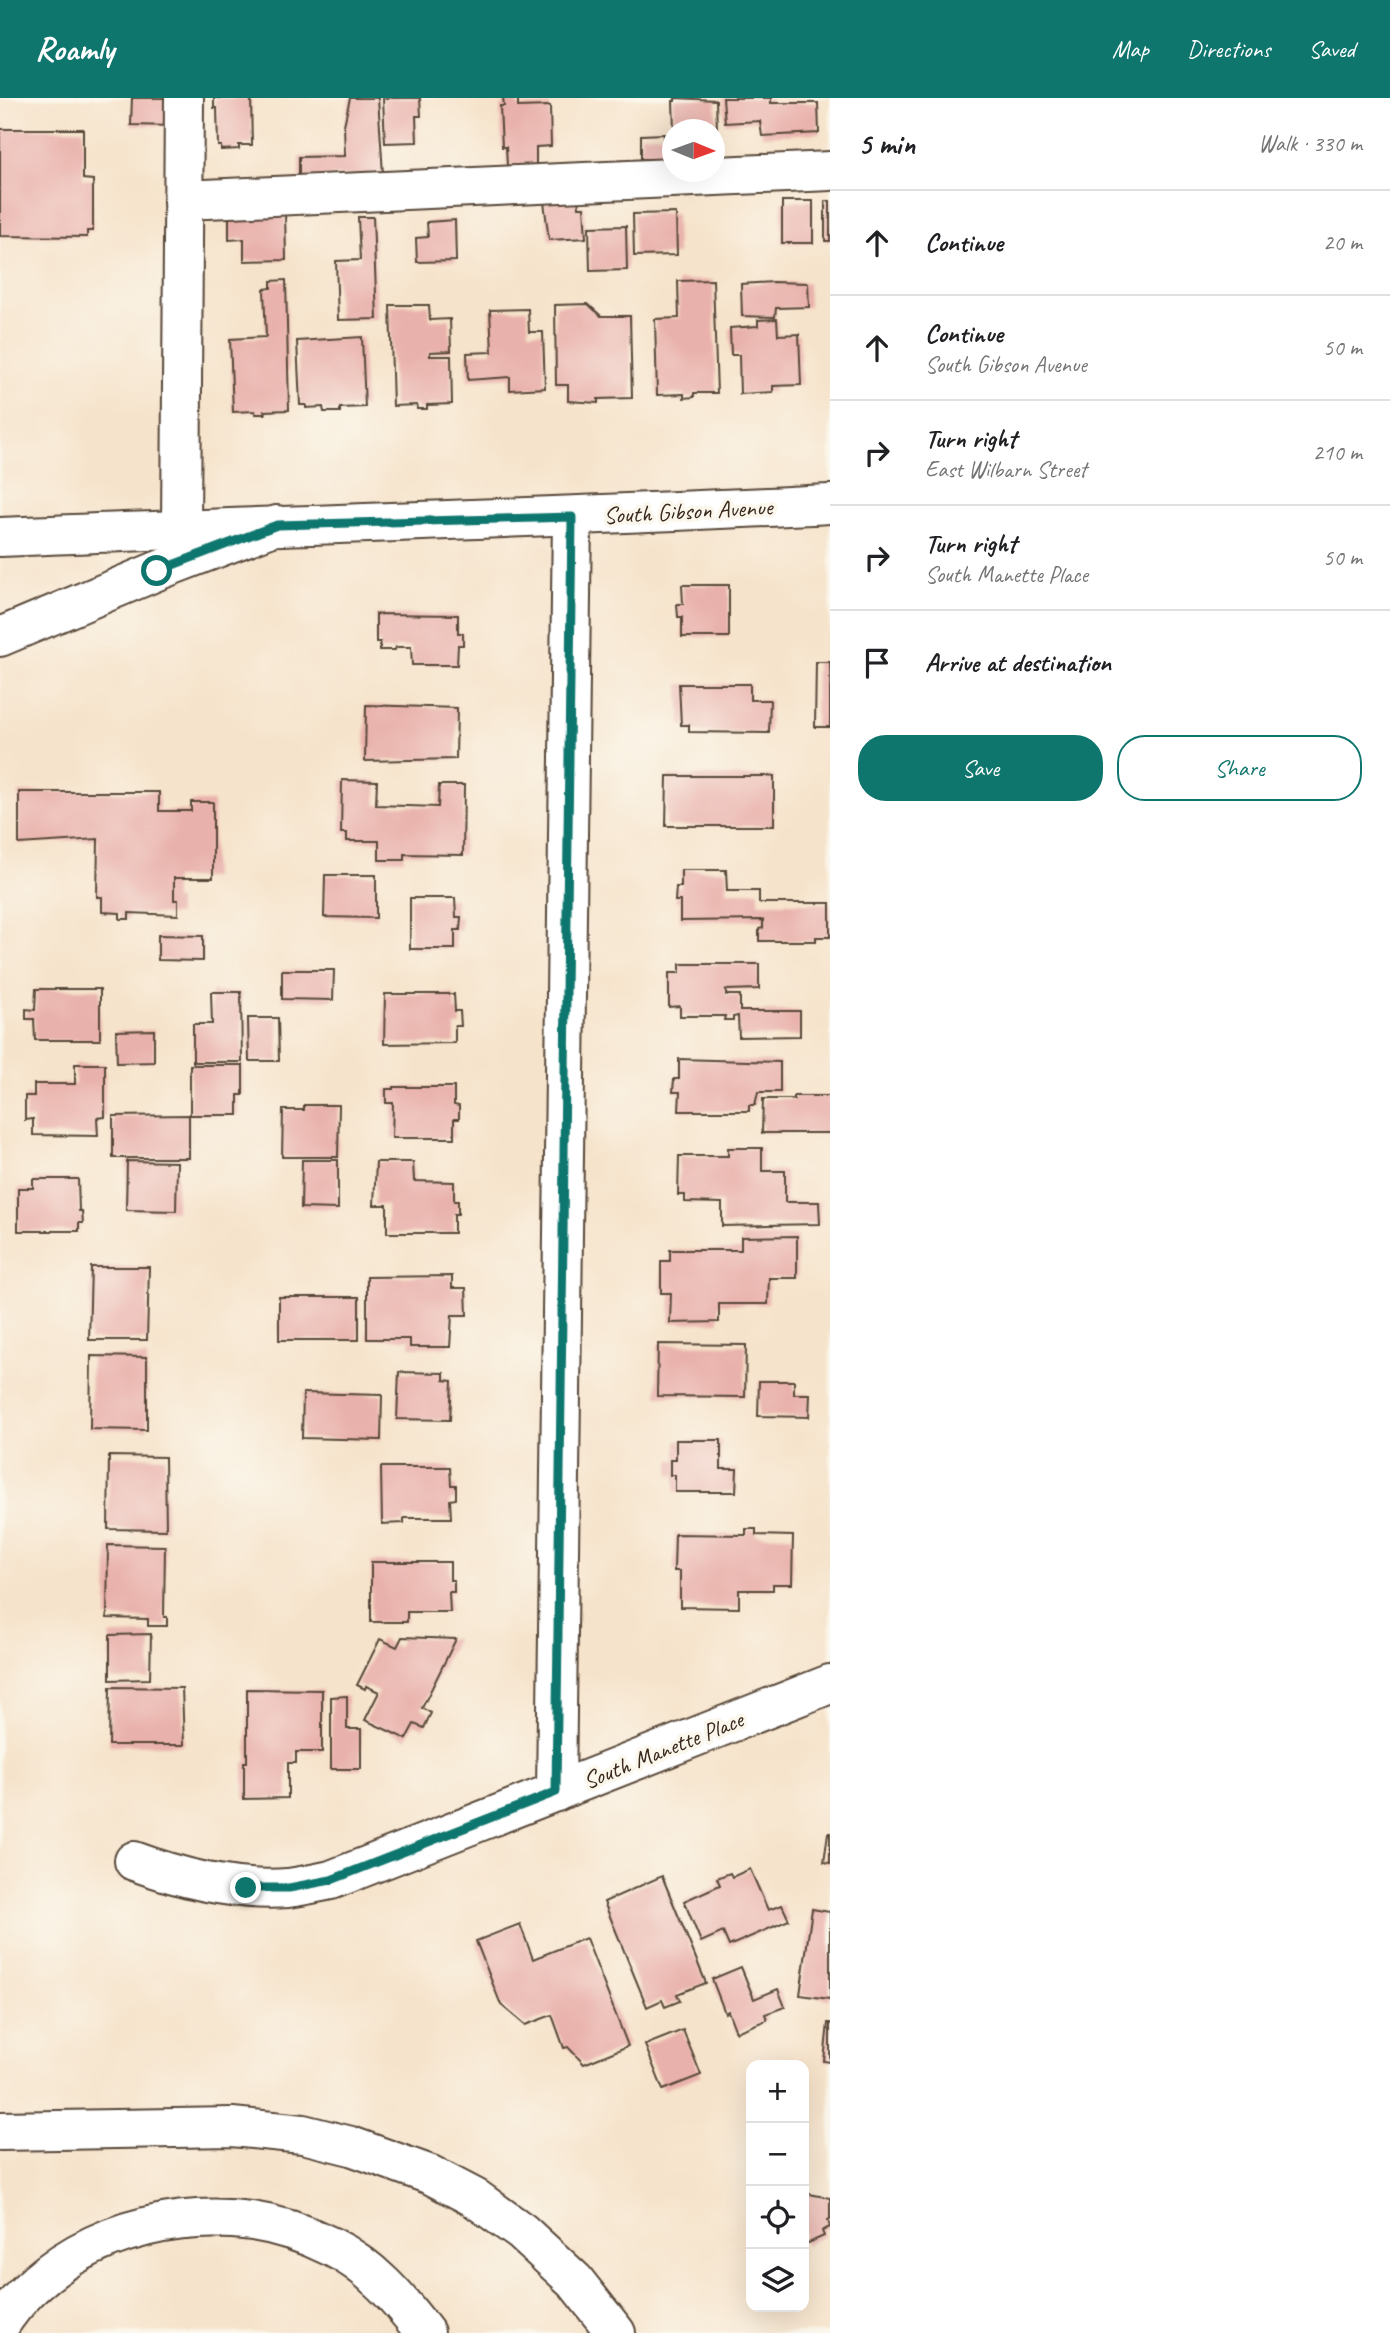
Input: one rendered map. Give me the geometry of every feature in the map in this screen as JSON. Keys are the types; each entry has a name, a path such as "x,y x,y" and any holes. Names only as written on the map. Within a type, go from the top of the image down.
{"main road":[{"path":"181,529 184,98"},
{"path":"183,200 830,171"},
{"name":"South Gibson Avenue","path":"0,537 277,525 572,517 830,504"},
{"path":"556,1792 572,517"},
{"path":"0,637 157,571 277,525"},
{"name":"South Manette Place","path":"134,1861 177,1877 246,1888 289,1888 331,1880 830,1684"},
{"path":"0,2131 232,2127 303,2134 351,2146 431,2175 475,2198 522,2232 575,2281 616,2333"},
{"path":"0,2325 27,2291 64,2262 103,2241 161,2223 218,2218 254,2221 334,2248 371,2272 401,2302 425,2333"}],"building":[{"path":"132,98 173,98 173,126 131,125"},
{"path":"214,98 251,98 252,145 221,150 221,146 218,146 217,108 214,108"},
{"path":"350,98 378,98 383,174 299,178 299,157 345,156 344,125"},
{"path":"383,98 420,98 421,116 416,116 417,142 385,143"},
{"path":"503,98 518,98 518,107 550,106 551,146 536,147 536,165 507,166 506,147 502,147 500,106 504,106"},
{"path":"675,98 716,100 717,119 674,119"},
{"path":"723,98 771,98 771,103 818,103 819,133 762,136 760,121 725,123"},
{"path":"0,129 83,129 83,179 93,180 93,231 87,231 87,237 0,236"},
{"path":"662,134 662,159 641,159 641,135"},
{"path":"578,200 579,207 584,207 586,238 549,240 544,202"},
{"path":"782,201 813,201 813,243 782,243"},
{"path":"825,201 830,201 830,241 825,241"},
{"path":"285,211 286,260 244,261 244,239 229,240 229,213"},
{"path":"676,213 677,255 634,256 633,214"},
{"path":"358,217 373,217 377,319 338,320 336,261 360,260"},
{"path":"455,220 456,261 417,262 416,238 428,237 427,222"},
{"path":"626,226 627,270 590,271 589,227"},
{"path":"286,280 289,410 264,411 265,414 256,414 255,411 233,412 230,339 266,337 264,289 271,288 271,281"},
{"path":"713,280 717,393 694,393 694,397 684,398 684,394 657,395 655,319 679,318 678,281"},
{"path":"808,283 809,307 776,308 775,317 742,316 741,284"},
{"path":"588,304 601,316 630,316 632,398 598,399 598,403 568,401 568,385 556,385 555,305"},
{"path":"390,305 429,305 430,320 450,319 451,351 430,352 430,356 451,356 452,404 427,405 427,409 417,409 417,405 393,406"},
{"path":"528,309 529,332 543,332 545,388 510,390 510,377 468,380 467,353 492,352 490,310"},
{"path":"777,319 778,335 799,334 801,385 773,386 773,392 740,394 739,355 731,355 730,328 758,326 758,320"},
{"path":"362,337 365,407 324,412 323,407 306,408 306,405 300,405 297,341"},
{"path":"682,585 729,585 729,637 682,637 682,617 678,617 677,604 683,604"},
{"path":"376,614 458,615 458,633 463,633 463,645 458,645 457,665 412,665 411,647 380,650 380,642 376,642"},
{"path":"816,662 830,662 830,727 815,727"},
{"path":"679,684 750,684 750,700 770,700 769,733 689,732 689,725 681,725"},
{"path":"366,705 457,708 456,759 365,761"},
{"path":"667,776 774,776 774,826 666,826"},
{"path":"342,780 377,781 376,805 438,807 439,785 464,785 463,855 404,854 404,860 379,860 379,841 347,841 347,833 341,833"},
{"path":"19,792 159,792 159,811 191,811 191,802 213,802 213,878 174,878 174,900 178,900 178,915 129,913 129,919 120,919 120,913 102,912 102,897 97,897 98,839 19,844"},
{"path":"681,870 726,870 727,891 759,891 759,903 830,903 830,937 816,937 816,941 759,941 759,929 763,928 763,920 680,921 680,901 675,901 676,887 681,887"},
{"path":"325,875 376,875 376,918 324,917"},
{"path":"410,898 455,898 456,917 461,917 460,930 455,930 455,949 410,949"},
{"path":"158,935 203,936 203,961 158,960"},
{"path":"680,964 759,964 759,989 726,990 726,995 740,995 740,1011 800,1011 800,1036 739,1037 738,1016 733,1017 733,1020 724,1020 725,1016 680,1016 680,1006 669,1007 669,973 680,973"},
{"path":"282,970 334,970 333,1000 282,999"},
{"path":"36,989 100,989 100,1040 35,1040 34,1019 26,1019 26,1009 35,1010"},
{"path":"211,992 241,992 242,1062 193,1062 193,1024 212,1024"},
{"path":"385,994 454,994 455,1011 460,1011 461,1026 455,1026 455,1043 384,1044"},
{"path":"248,1018 278,1018 279,1061 249,1061"},
{"path":"154,1030 154,1062 117,1063 116,1031"},
{"path":"679,1059 780,1062 780,1092 758,1092 755,1105 749,1105 749,1111 679,1111 680,1092 673,1092 674,1079 679,1079"},
{"path":"75,1064 105,1064 105,1117 97,1118 98,1136 33,1135 33,1119 25,1120 25,1096 34,1096 34,1084 75,1084"},
{"path":"190,1065 243,1065 243,1095 238,1095 238,1115 190,1115"},
{"path":"454,1087 454,1105 459,1106 459,1119 454,1119 454,1138 392,1138 393,1103 386,1103 386,1089"},
{"path":"794,1096 830,1096 830,1133 762,1133 763,1099 794,1099"},
{"path":"304,1105 339,1105 338,1157 282,1157 283,1110 304,1110"},
{"path":"189,1115 189,1158 113,1158 113,1116"},
{"path":"728,1148 762,1148 762,1171 785,1171 785,1202 819,1202 820,1224 722,1226 722,1203 685,1202 685,1195 678,1195 679,1156 728,1156"},
{"path":"302,1160 338,1160 338,1209 301,1208"},
{"path":"127,1161 177,1162 176,1211 126,1210"},
{"path":"376,1162 413,1162 414,1181 454,1182 454,1201 458,1201 458,1214 454,1214 454,1233 387,1233 387,1205 374,1205"},
{"path":"33,1179 78,1179 79,1211 82,1211 83,1223 79,1223 79,1231 18,1231 18,1188 33,1188"},
{"path":"797,1236 797,1278 769,1278 768,1304 719,1304 719,1322 670,1323 671,1293 661,1293 661,1261 670,1261 670,1250 741,1250 741,1237"},
{"path":"91,1267 149,1267 147,1340 89,1340"},
{"path":"452,1276 452,1288 466,1288 467,1315 452,1315 450,1347 410,1347 410,1339 367,1339 367,1277"},
{"path":"279,1297 359,1297 359,1340 279,1340"},
{"path":"658,1344 746,1345 745,1397 657,1396"},
{"path":"91,1356 147,1357 147,1430 90,1429"},
{"path":"399,1372 444,1373 444,1380 452,1381 450,1420 397,1419"},
{"path":"759,1381 794,1381 794,1394 810,1394 809,1417 758,1416"},
{"path":"303,1393 382,1395 381,1440 302,1438"},
{"path":"676,1440 721,1440 721,1469 737,1469 736,1492 675,1492 675,1475 670,1475 670,1460 676,1460"},
{"path":"109,1456 165,1457 166,1530 108,1529"},
{"path":"381,1467 450,1467 451,1485 456,1485 456,1499 450,1500 451,1518 404,1518 404,1523 382,1524"},
{"path":"746,1529 756,1529 756,1535 793,1536 792,1584 773,1584 773,1590 739,1590 739,1608 680,1607 680,1571 674,1571 675,1534 746,1535"},
{"path":"108,1545 165,1546 164,1617 167,1617 167,1626 148,1626 148,1619 107,1618"},
{"path":"371,1562 450,1562 450,1580 454,1580 454,1592 449,1592 450,1612 407,1612 407,1622 371,1622"},
{"path":"151,1634 150,1679 110,1680 110,1635"},
{"path":"402,1637 456,1639 422,1708 431,1713 424,1728 414,1724 406,1739 365,1720 379,1692 357,1685 380,1639 397,1647"},
{"path":"110,1687 182,1688 184,1745 109,1745"},
{"path":"247,1689 322,1690 322,1752 296,1752 296,1763 288,1763 288,1798 244,1799"},
{"path":"347,1696 347,1729 361,1729 361,1769 331,1769 331,1697"},
{"path":"830,1833 830,1863 824,1862"},
{"path":"750,1869 768,1910 782,1905 789,1920 729,1946 723,1932 701,1942 684,1901 720,1885 717,1878 730,1873 732,1877"},
{"path":"662,1876 706,1983 677,1994 680,2001 665,2007 662,2000 647,2007 604,1902"},
{"path":"812,1909 830,1912 830,1999 800,1995"},
{"path":"520,1924 533,1959 586,1938 628,2046 584,2064 568,2047 564,2048 552,2015 525,2025 501,2005 476,1941"},
{"path":"741,1967 754,1999 778,1989 785,2007 765,2014 767,2020 736,2032 728,2011 725,2013 712,1979"},
{"path":"830,2023 830,2062 824,2061"},
{"path":"683,2030 701,2075 663,2090 645,2045"},
{"path":"809,2194 830,2198 830,2227 822,2231 824,2236 809,2243"}],"route":[{"path":"157,571 277,525 572,517 556,1792 331,1880 289,1888 246,1888"}]}
